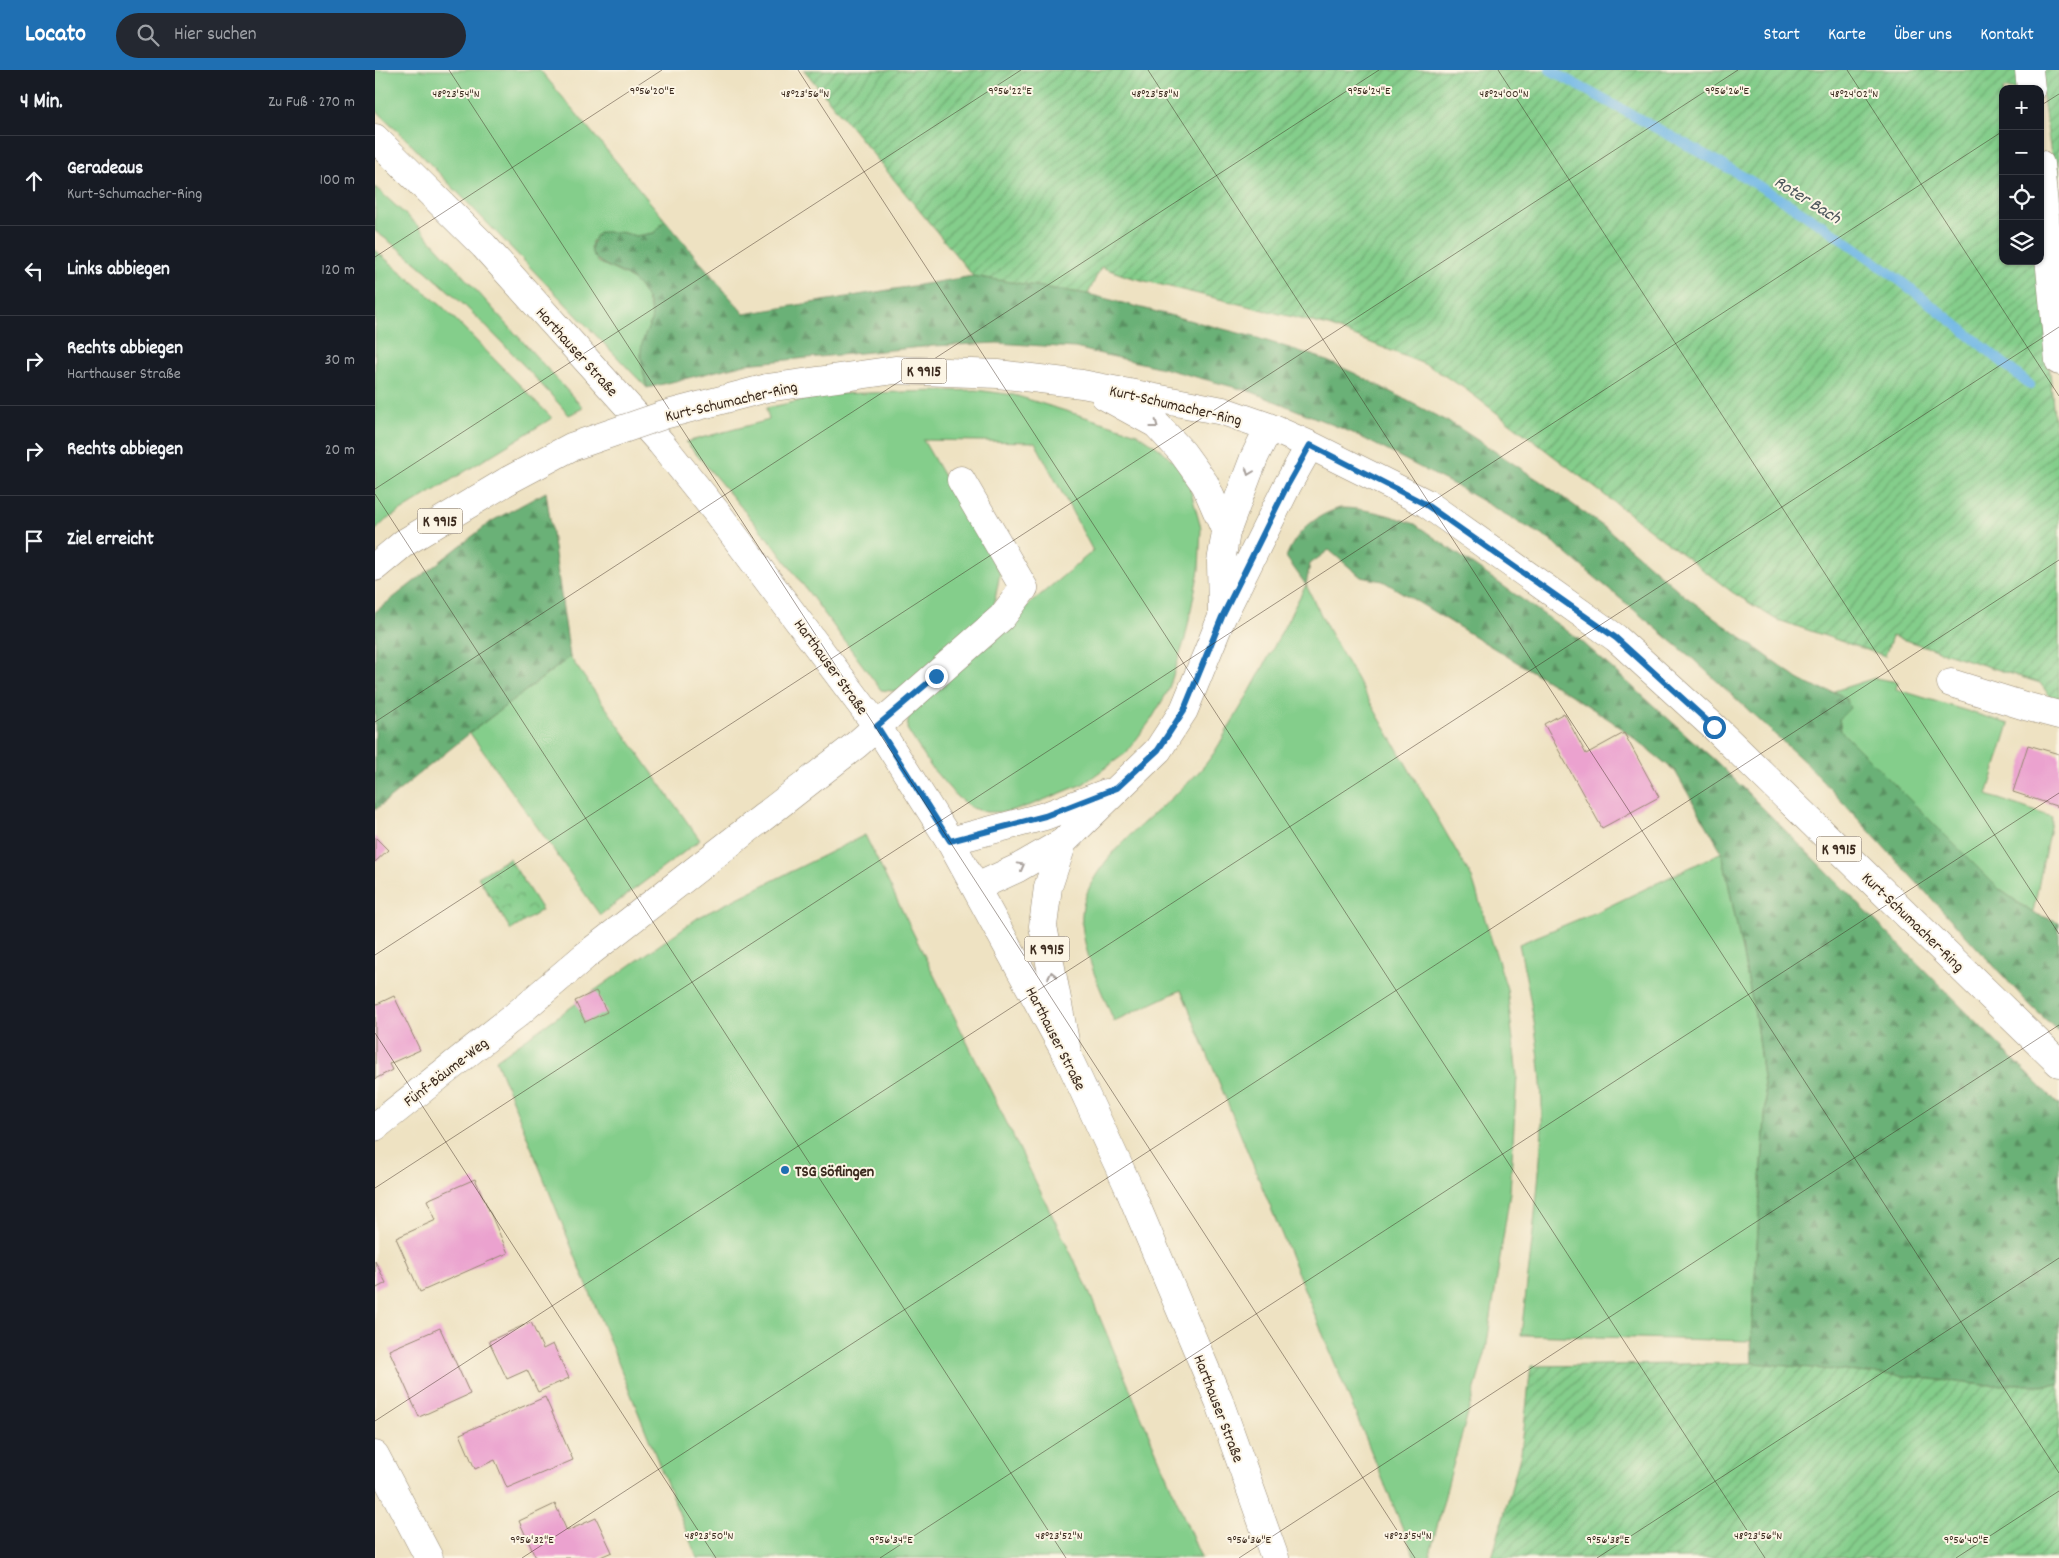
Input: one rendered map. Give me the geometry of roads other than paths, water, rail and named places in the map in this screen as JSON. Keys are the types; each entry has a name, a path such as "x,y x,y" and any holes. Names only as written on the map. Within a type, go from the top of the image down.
{"main road":[{"path":"2029,70 2031,85"},
{"name":"Harthauser Straße","path":"375,138 483,246 661,444 724,521 877,726 950,841 977,887 1068,1057 1128,1186 1219,1402 1275,1558"},
{"path":"2041,175 2059,361"},
{"name":"Kurt-Schumacher-Ring","path":"375,567 404,544 509,480 571,447 664,415 767,388 895,370 998,374 1082,384 1223,411 1269,427 1310,445 1425,504 1616,638 1714,727 2059,1063"},
{"name":"K 9915","path":"1082,384 1156,424 1182,452 1205,484 1226,532"},
{"name":"K 9915","path":"1222,617 1221,562 1226,532 1254,458 1269,427"},
{"name":"K 9915","path":"977,887 1018,868 1063,842 1158,750 1184,710 1222,617 1287,486 1310,445"},
{"name":"Fünf-Bäume-Weg","path":"375,1127 516,1015 585,956 856,745 1002,617 1024,588 961,480"},
{"path":"1951,683 2059,715"},
{"name":"K 9915","path":"950,841 1045,816 1117,788"},
{"name":"K 9915","path":"1063,842 1048,887 1043,926 1068,1057"},
{"path":"375,1455 429,1558"}],"waterway":[{"name":"Roter Bach","path":"1550,70 1756,184 1823,226 1903,283 2030,385"}],"place":[{"name":"TSG Söflingen","path":"785,1170"}]}
